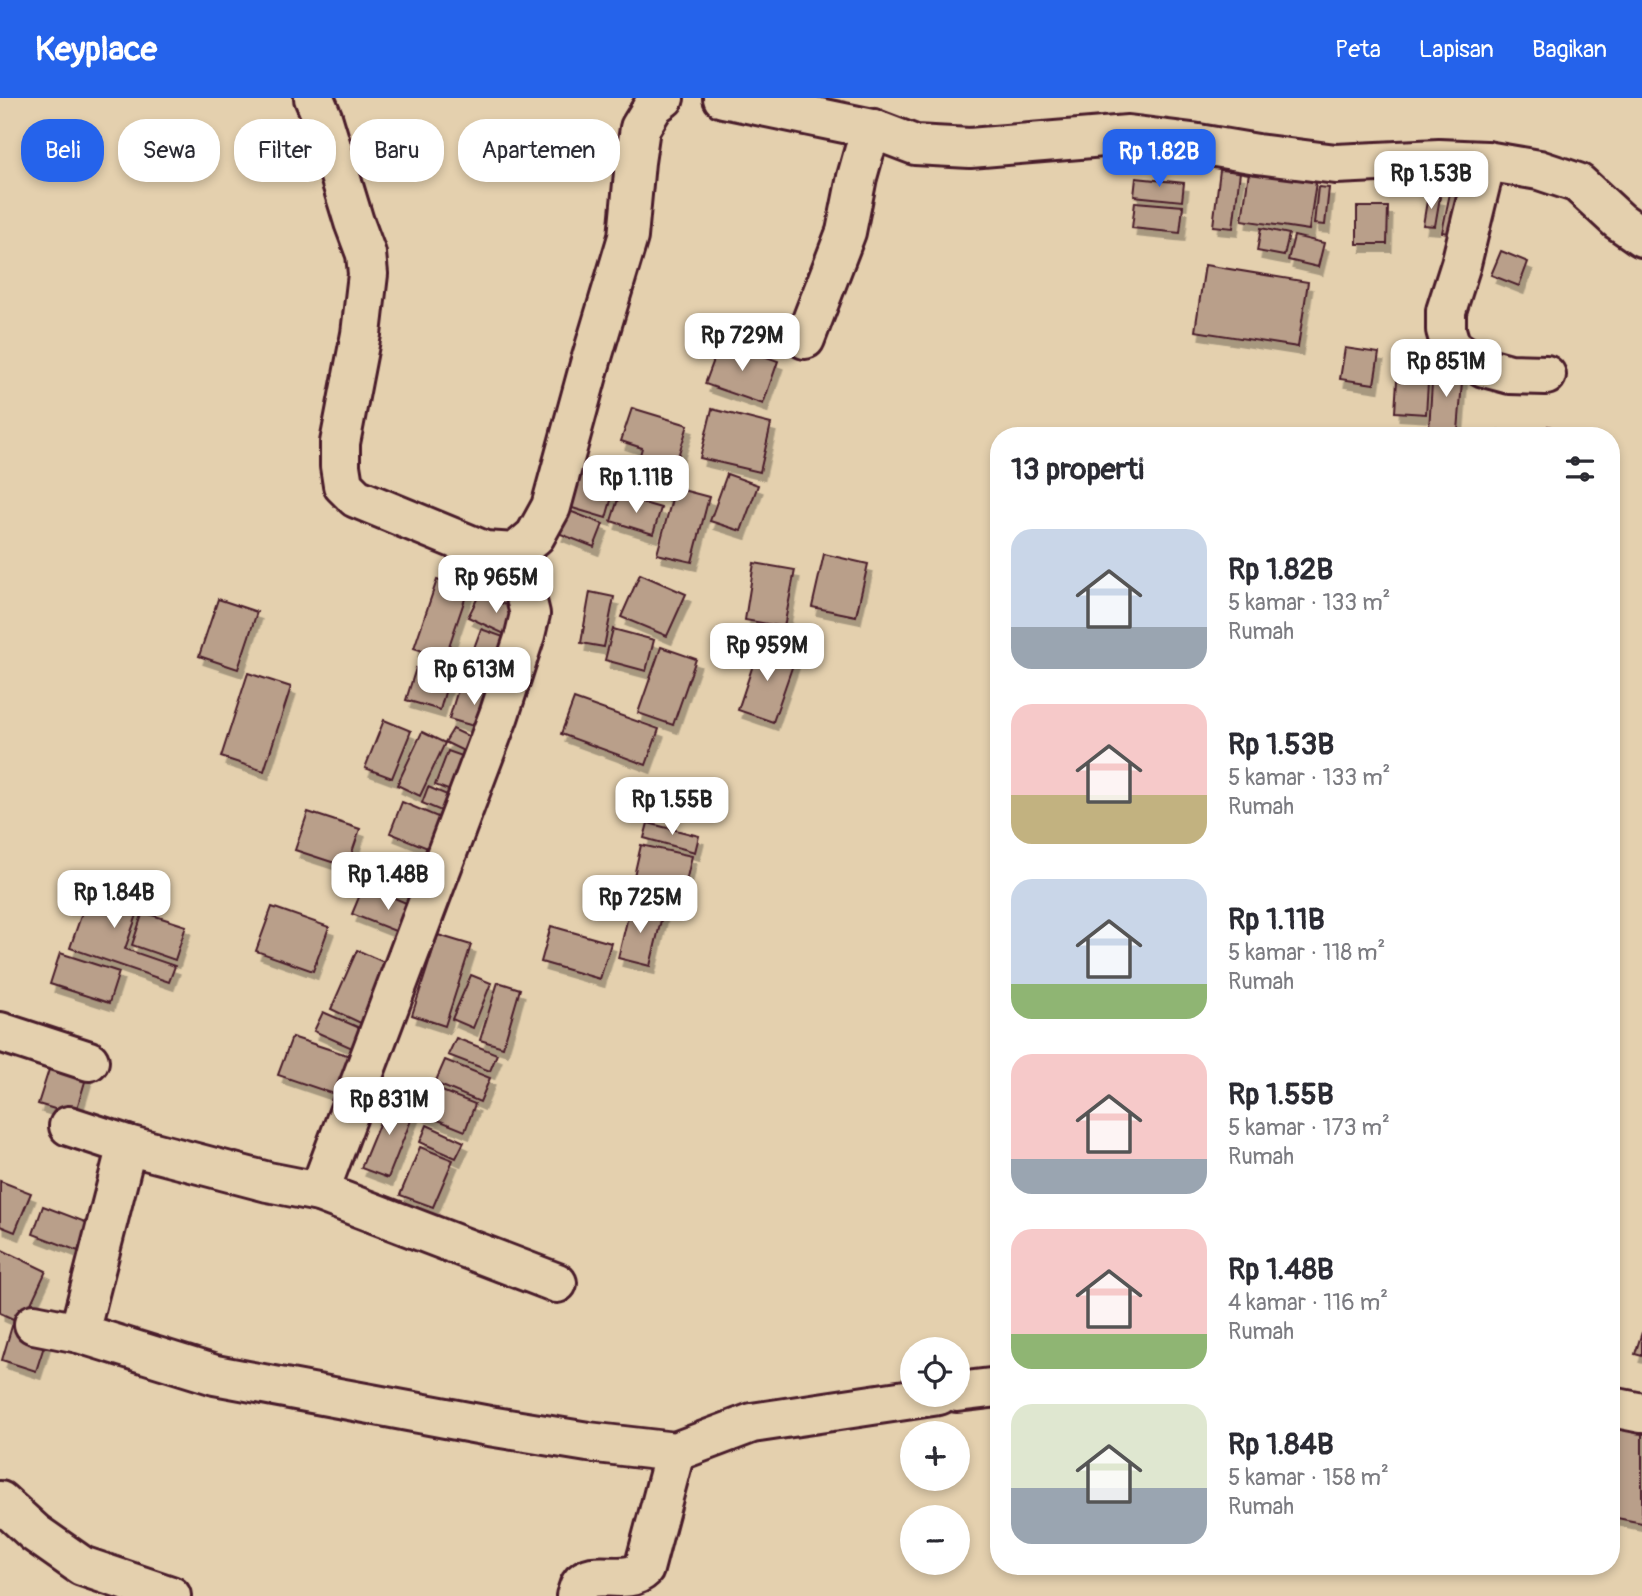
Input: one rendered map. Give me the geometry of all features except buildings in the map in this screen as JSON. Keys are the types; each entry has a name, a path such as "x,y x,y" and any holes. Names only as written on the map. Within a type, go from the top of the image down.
{"street":[{"path":"314,98 366,254 368,274 361,334 341,443 343,485 356,498 485,551 515,553 535,536 551,507 628,237 640,128 654,105 664,98"},
{"path":"723,98 873,129 915,145 970,148 1128,135 1336,164 1440,159 1486,160 1539,170 1578,183 1619,221 1642,237"},
{"path":"805,339 846,232 860,165 873,129"},
{"path":"1486,160 1447,311 1446,330 1451,346 1484,367 1510,374 1546,375"},
{"path":"319,1192 499,715 525,635 530,614 515,553"},
{"path":"0,1032 89,1061"},
{"path":"69,1126 127,1145 268,1182 319,1192 557,1283"},
{"path":"79,1333 127,1145"},
{"path":"34,1324 79,1333 215,1375 489,1426 588,1442 675,1452 752,1423 900,1401"},
{"path":"970,1390 990,1388"},
{"path":"1620,1409 1642,1413"},
{"path":"576,1596 587,1578 629,1578 644,1569 675,1452"},
{"path":"0,1501 35,1533 82,1566 172,1596"}]}
